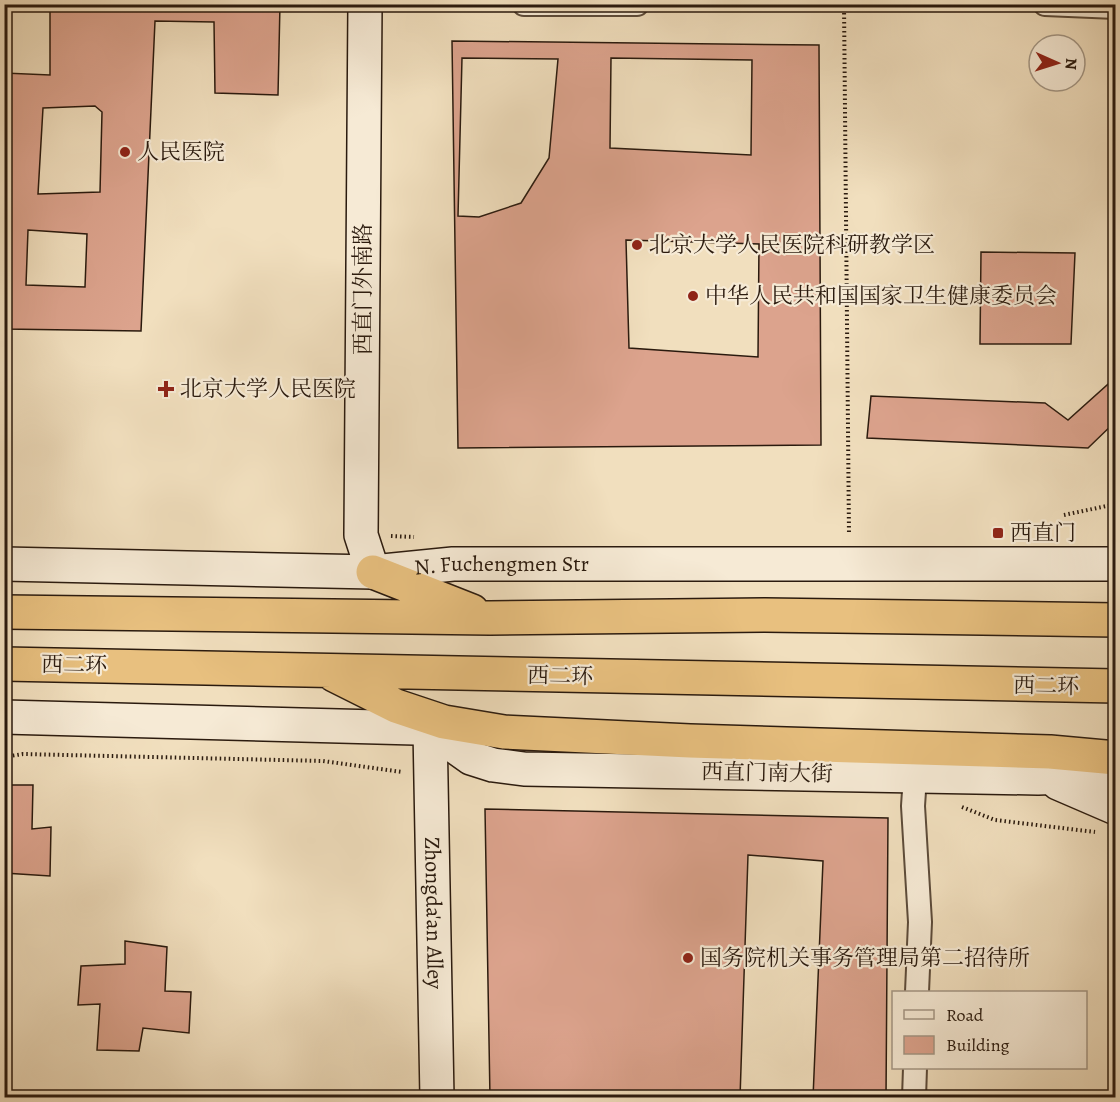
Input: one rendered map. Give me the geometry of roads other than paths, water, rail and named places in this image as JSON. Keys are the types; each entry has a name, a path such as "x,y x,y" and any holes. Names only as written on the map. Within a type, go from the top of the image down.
{"highway":[{"path":"373,572 490,618"},
{"path":"4,612 490,618 765,615 1116,620"},
{"name":"西二环","path":"4,664 1116,686"},
{"path":"4,687 35,684 99,665"},
{"path":"313,671 335,675 420,719 487,730 690,741 1033,751 1116,758"}],"street":[{"name":"西直门外南路","path":"365,4 361,535 373,572"},
{"path":"524,4 637,4"},
{"path":"1045,4 1116,7"},
{"path":"1063,564 1116,548"},
{"name":"N. Fuchengmen Str","path":"4,564 373,572 453,564 1063,564"},
{"path":"1063,564 1116,564"},
{"path":"4,717 420,719"},
{"name":"西直门南大街","path":"420,719 471,758 512,768 1038,778 1116,775"},
{"name":"Zhongda'an Alley","path":"420,719 438,1098"},
{"path":"915,776 913,806 920,922 917,991"},
{"path":"1038,778 1069,787 1116,808"},
{"path":"914,1098 915,1069"}],"place":[{"name":"人民医院","path":"125,152"},
{"name":"北京大学人民医院科研教学区","path":"637,245"},
{"name":"中华人民共和国国家卫生健康委员会","path":"693,296"},
{"name":"北京大学人民医院","path":"166,389"},
{"name":"西直门","path":"998,533"},
{"name":"国务院机关事务管理局第二招待所","path":"688,958"}]}
